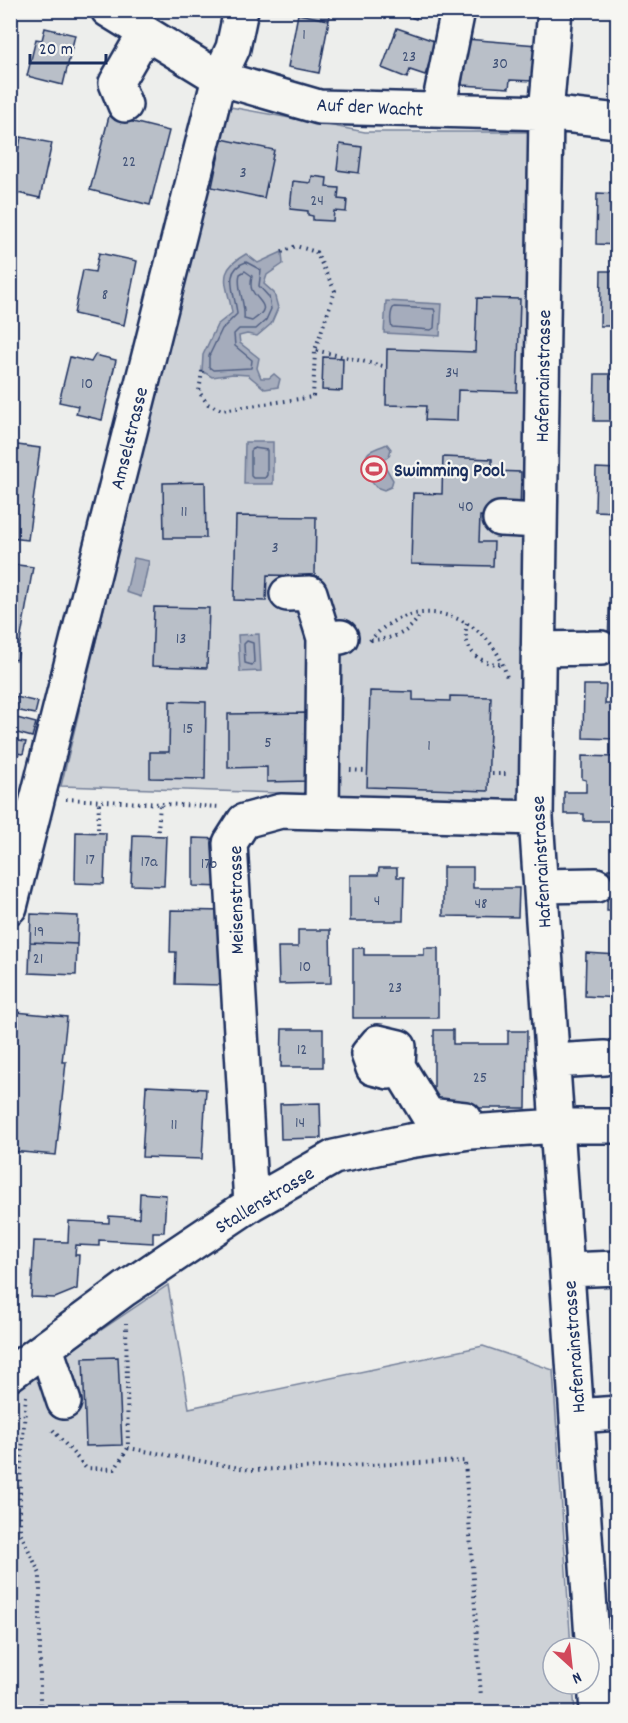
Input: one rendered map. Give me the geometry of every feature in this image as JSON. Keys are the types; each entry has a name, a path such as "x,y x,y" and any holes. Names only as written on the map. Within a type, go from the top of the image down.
{"street":[{"name":"Auf der Wacht","path":"108,10 219,78 320,107 546,113 618,121"},
{"name":"Amselstrasse","path":"10,907 219,78 233,48 241,10"},
{"path":"438,110 458,10"},
{"name":"Hafenrainstrasse","path":"555,10 546,113 536,818 597,1713"},
{"path":"125,105 116,83 145,33"},
{"path":"500,519 540,521"},
{"path":"287,594 310,593 351,640 322,812"},
{"path":"538,649 601,648"},
{"name":"Meisenstrasse","path":"251,1204 230,843 244,821 281,811 536,818"},
{"path":"541,886 596,885"},
{"path":"553,1061 605,1058"},
{"path":"398,1066 430,1126"},
{"name":"Stallenstrasse","path":"17,1380 46,1348 125,1289 251,1204 334,1157 430,1126 465,1132 557,1126 618,1126"},
{"path":"567,1270 618,1268"},
{"path":"46,1348 48,1410"},
{"path":"577,1416 618,1413"}],"path":[{"path":"202,371 199,392 208,404 222,410 313,397 315,350 334,291 316,252 296,246 282,252"},
{"path":"315,350 383,366"},
{"path":"351,640 379,630 396,620 421,613 436,613 454,617 477,628 492,645 504,664 508,685"},
{"path":"351,640 389,639 404,634 421,613"},
{"path":"466,623 466,645 476,658 492,664 504,664"},
{"path":"348,759 348,770 365,771"},
{"path":"492,774 507,774 507,763"},
{"path":"38,798 228,808"},
{"path":"98,829 99,801"},
{"path":"158,831 160,804"},
{"path":"17,1380 48,1410 86,1468 115,1469 128,1448 125,1289"},
{"path":"17,1380 20,1532 40,1574 40,1713"},
{"path":"128,1448 251,1470 465,1461 481,1696"}],"shaded area":[{"path":"225,106 365,132 528,132 523,801 61,786"},
{"path":"168,1285 189,1408 483,1346 553,1370 570,1636 541,1636 541,1696 574,1696 575,1712 15,1712 14,1545 11,1545 11,1391"}],"water":[{"path":"282,252 283,264 267,275 264,284 274,293 278,308 271,324 257,336 247,334 239,336 240,343 259,358 257,368 261,378 269,378 274,374 280,379 278,387 265,389 248,375 233,374 212,377 202,371 203,355 217,325 232,313 225,279 230,267 246,254 258,263"},
{"path":"386,301 442,304 440,336 384,333"},
{"path":"245,442 273,442 273,484 244,484"},
{"name":"Swimming Pool","path":"387,444 391,449 389,456 382,461 393,480 391,487 384,490 376,487 363,471 367,454"},
{"path":"134,558 149,561 141,597 126,592"},
{"path":"259,634 261,671 240,672 238,635"}],"building":[{"path":"299,10 331,10 329,20 298,14"},
{"path":"392,10 432,10 430,15 419,12 416,19"},
{"path":"298,14 329,20 319,73 288,67"},
{"path":"45,28 75,35 63,85 27,76 36,39 42,40"},
{"path":"397,28 437,42 425,75 410,70 407,78 382,68"},
{"path":"466,39 537,45 533,81 510,80 509,88 462,85"},
{"path":"109,116 169,131 150,205 90,190"},
{"path":"21,137 52,143 40,198 13,192 10,202 10,151 18,152"},
{"path":"222,139 274,150 264,198 212,187"},
{"path":"340,144 362,147 359,173 337,170"},
{"path":"312,176 327,178 326,187 339,188 338,199 347,200 346,212 334,211 333,221 313,220 313,216 308,215 308,211 290,209 293,181 311,183"},
{"path":"597,193 618,194 618,245 596,244"},
{"path":"99,253 137,261 124,325 74,314 83,270 95,272"},
{"path":"601,271 618,271 618,326 600,326"},
{"path":"477,298 520,299 517,392 458,390 457,421 425,420 426,406 386,405 387,349 475,352"},
{"path":"95,355 116,360 102,420 76,414 78,406 59,402 70,357 91,362"},
{"path":"323,357 343,358 342,391 322,390"},
{"path":"595,374 611,374 611,379 618,379 618,421 594,421"},
{"path":"10,444 40,448 28,540 10,538"},
{"path":"443,457 492,459 492,471 521,472 520,517 480,516 479,542 494,542 493,566 411,564 413,493 442,494"},
{"path":"596,468 618,469 617,512 595,511"},
{"path":"205,482 206,538 164,538 163,483"},
{"path":"236,516 316,517 315,576 267,575 266,601 234,600"},
{"path":"10,564 33,567 17,660 10,659"},
{"path":"610,587 618,587 618,644 608,644"},
{"path":"154,607 209,608 207,668 152,666"},
{"path":"584,685 606,685 605,704 618,704 618,739 583,738"},
{"path":"370,691 413,692 413,700 450,701 450,696 491,697 488,791 367,787"},
{"path":"16,697 38,702 35,714 14,710"},
{"path":"170,701 206,702 205,779 150,778 150,752 169,752"},
{"path":"307,713 308,781 267,782 267,767 228,768 228,714"},
{"path":"13,717 36,723 32,737 10,731"},
{"path":"10,740 26,742 23,754 10,752"},
{"path":"582,756 618,757 618,821 584,821 584,814 564,814 564,792 586,792 586,780 582,779"},
{"path":"76,832 106,833 104,884 75,883"},
{"path":"133,835 166,836 164,886 131,885"},
{"path":"193,838 224,839 224,887 193,886"},
{"path":"443,867 473,867 473,888 519,888 518,917 443,916"},
{"path":"379,868 397,868 397,877 404,877 403,921 350,921 350,875 378,875"},
{"path":"608,869 618,869 618,911 607,911"},
{"path":"171,910 225,911 223,985 175,984 176,952 170,952"},
{"path":"31,914 78,916 77,944 30,942"},
{"path":"298,930 330,930 331,983 279,984 278,947 298,947"},
{"path":"30,942 77,944 76,975 29,973"},
{"path":"353,948 364,948 364,955 424,955 424,948 438,948 438,1018 353,1018"},
{"path":"586,953 618,955 618,998 585,996"},
{"path":"16,1012 67,1017 62,1062 66,1062 56,1155 10,1151 10,1061"},
{"path":"282,1029 323,1029 323,1067 281,1067"},
{"path":"434,1030 453,1030 453,1044 508,1044 508,1031 527,1031 526,1108 434,1108"},
{"path":"146,1086 206,1089 202,1159 142,1157"},
{"path":"320,1103 321,1138 281,1139 280,1104"},
{"path":"140,1193 166,1195 164,1232 153,1232 153,1243 99,1240 99,1246 76,1245 75,1255 79,1255 77,1289 55,1298 31,1297 34,1241 68,1242 69,1221 109,1223 109,1216 139,1218"},
{"path":"611,1195 618,1195 618,1236 611,1236"},
{"path":"118,1357 122,1445 86,1446 83,1358"}],"place":[{"name":"Swimming Pool","path":"374,469"}]}
